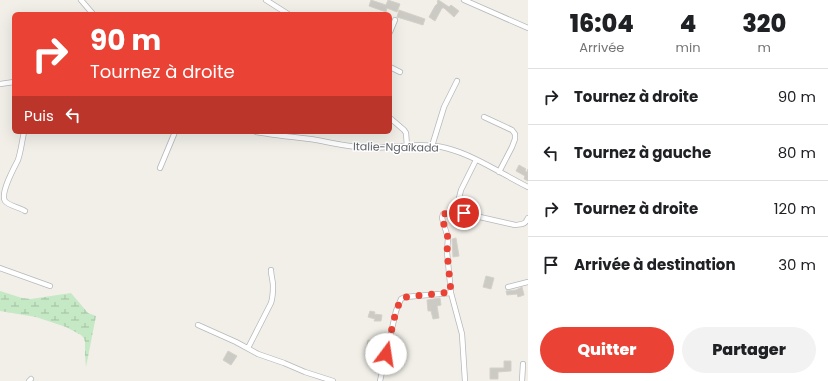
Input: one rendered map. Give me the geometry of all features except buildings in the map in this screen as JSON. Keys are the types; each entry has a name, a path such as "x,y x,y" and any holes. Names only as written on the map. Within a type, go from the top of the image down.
{"street":[{"path":"81,0 91,12"},
{"path":"266,0 285,12"},
{"path":"464,0 528,28"},
{"path":"392,27 395,20"},
{"path":"392,68 400,72"},
{"path":"0,84 12,82"},
{"path":"432,146 444,107 458,82"},
{"path":"484,117 512,130 515,134 512,147 499,172"},
{"path":"392,120 406,133 407,146"},
{"path":"24,134 18,161 8,180 4,200 25,211"},
{"path":"160,168 173,134"},
{"name":"Italie-Ngaîkada","path":"270,134 355,147 381,148 432,146 445,148 457,151 528,187"},
{"path":"458,212 458,202 461,190 476,160"},
{"path":"465,381 462,334 451,292 447,252 448,238 442,215 458,212 514,225 526,223 528,218"},
{"path":"0,268 50,286"},
{"path":"248,348 273,296 271,270"},
{"path":"508,287 528,282"},
{"path":"380,381 396,311 401,299 406,297 451,292"},
{"path":"198,325 258,354 333,381"},
{"path":"522,381 523,364"}],"green space":[{"path":"0,291 22,298 31,299 71,293 88,313 96,316 86,367 85,342 81,335 66,327 36,317 0,311"}],"route":[{"path":"386,354 396,311 401,299 406,297 451,292 447,252 448,238 442,215 458,212 464,213"}]}
